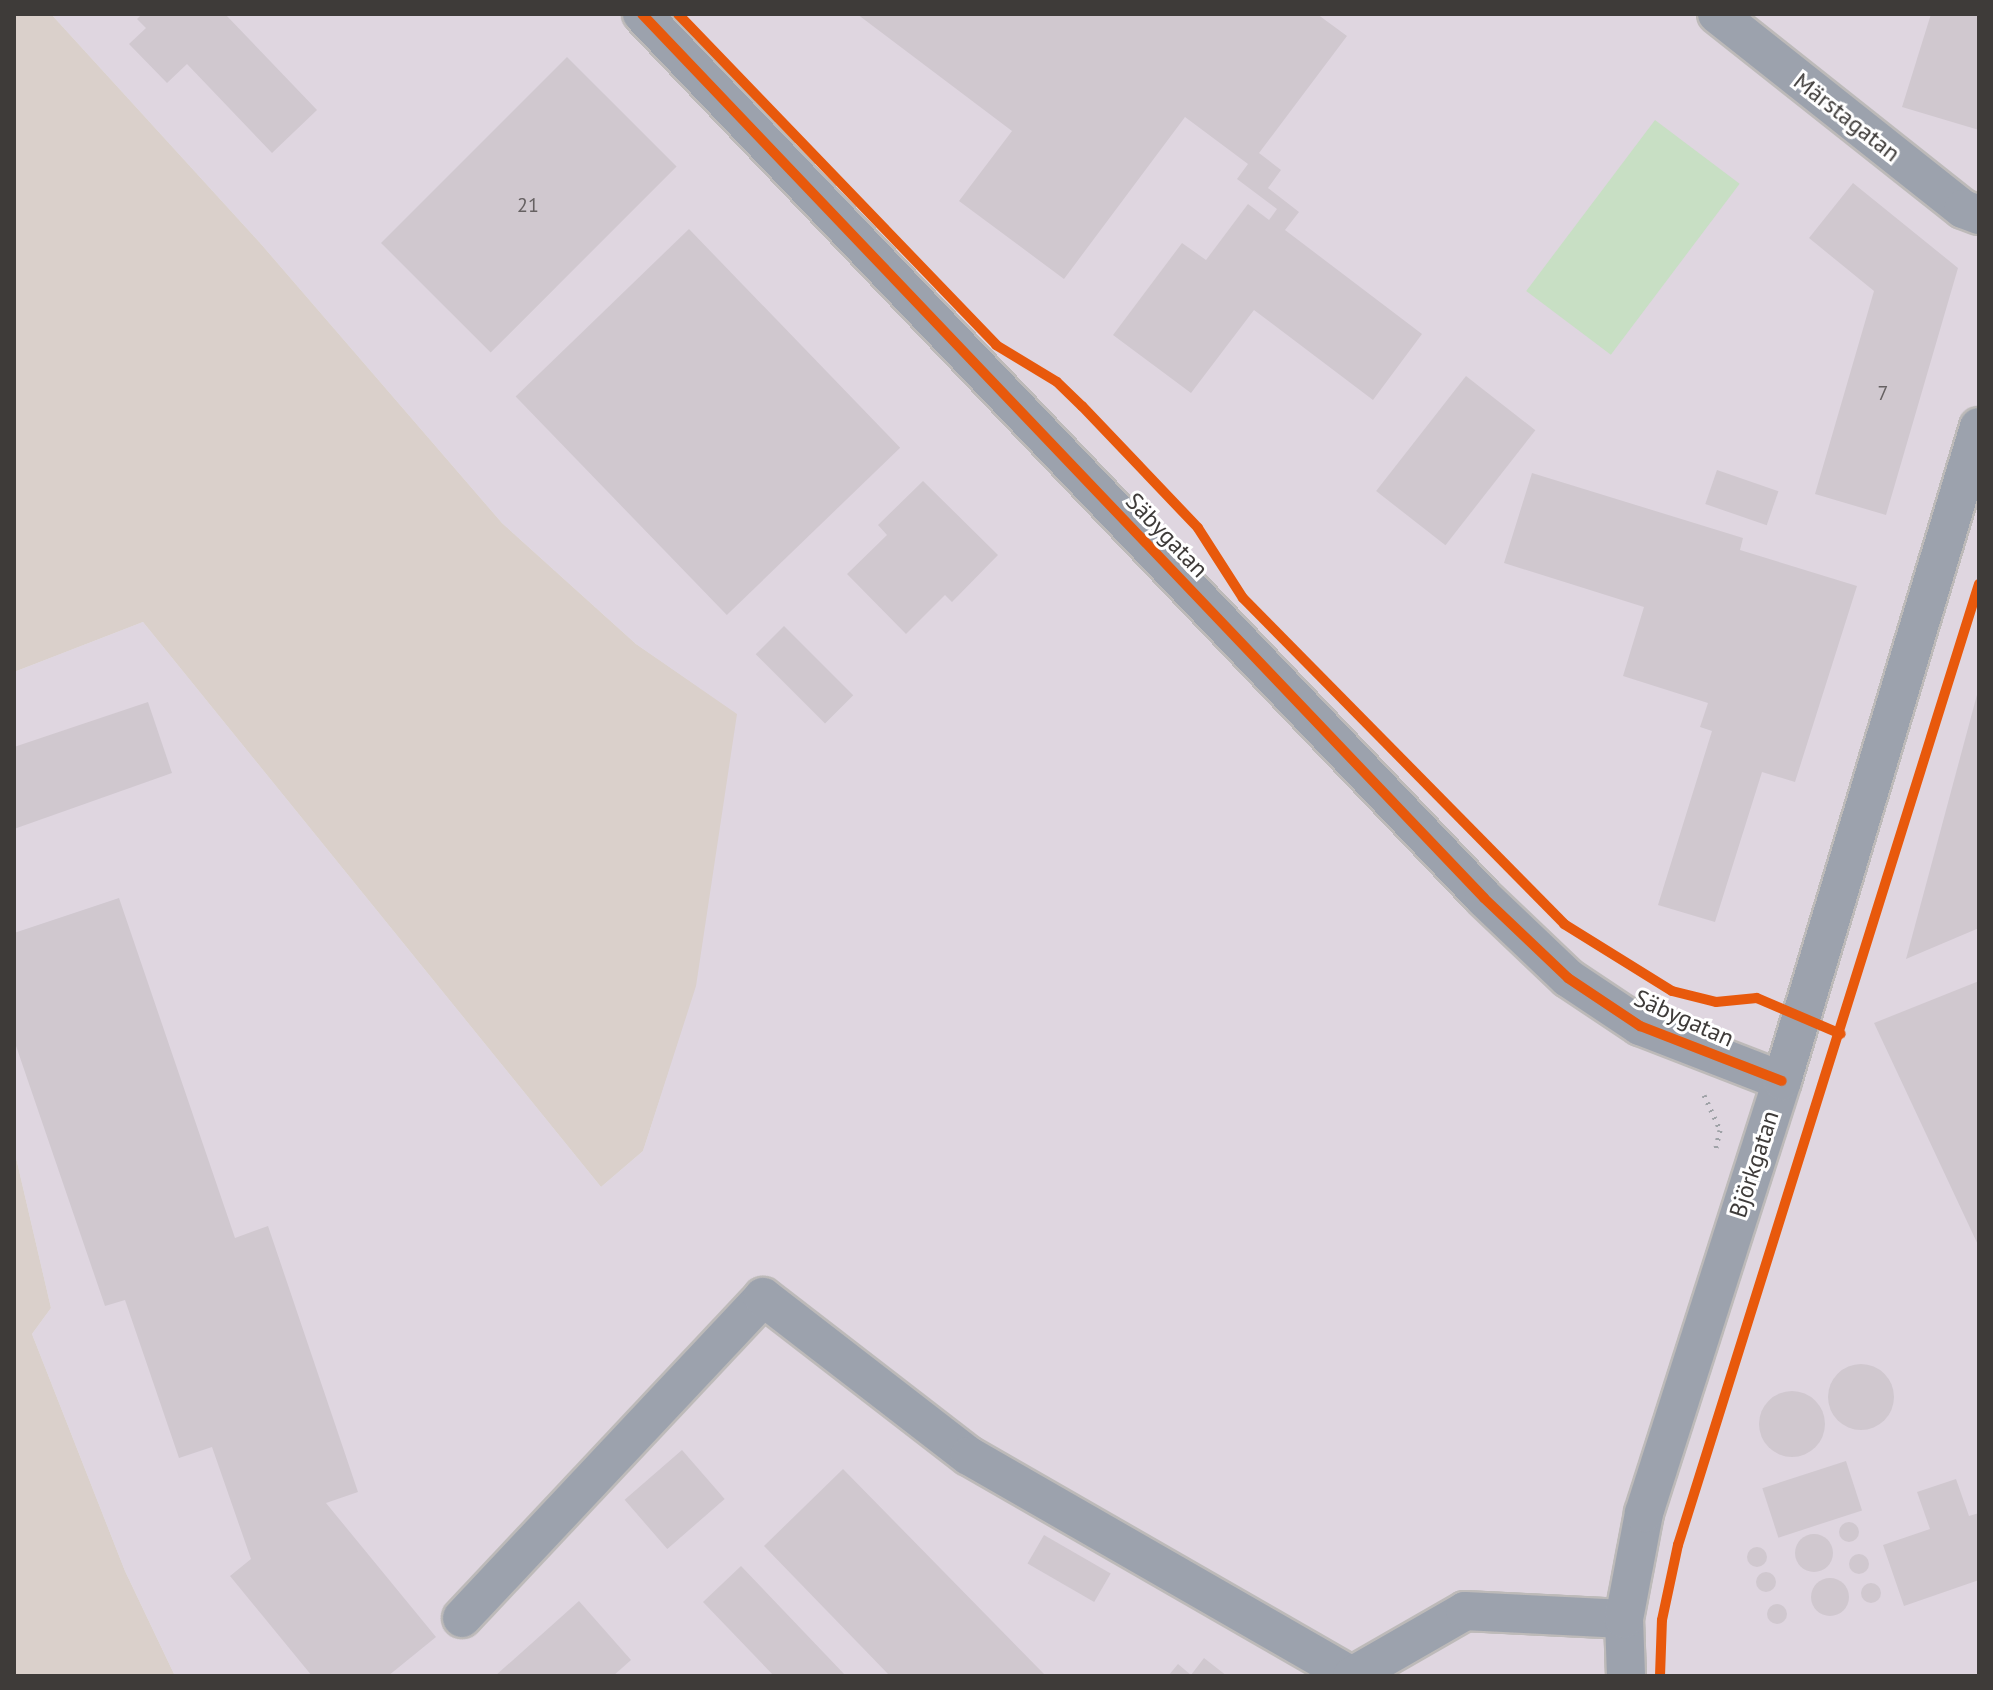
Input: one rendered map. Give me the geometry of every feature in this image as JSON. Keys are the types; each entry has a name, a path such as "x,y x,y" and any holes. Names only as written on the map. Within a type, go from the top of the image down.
{"street":[{"name":"Säbygatan","path":"642,14 1484,898 1558,968 1640,1026 1782,1081"},
{"name":"Märstagatan","path":"1717,14 1963,209 1979,215"},
{"name":"Björkgatan","path":"1626,1676 1624,1619 1644,1513 1782,1081 1979,427"},
{"path":"462,1618 763,1297 969,1456 1352,1676 1465,1611 1624,1619"}],"path":[{"path":"1698,1090 1710,1100 1720,1130 1714,1157"}],"shaded area":[{"path":"14,14 51,14 261,244 502,523 636,644 738,714 697,986 643,1151 601,1187 143,622 14,672"},
{"path":"51,14 1979,14 1979,1676 175,1676 125,1571 32,1334 51,1308 14,1149 14,672 143,622 601,1187 643,1151 696,986 737,714 636,644 502,523 261,244"},
{"path":"14,1149 51,1308 32,1334 125,1571 175,1676 14,1676"}],"green space":[{"path":"1655,120 1740,184 1611,355 1526,291"}],"building":[{"path":"142,14 225,14 317,110 272,153 187,64 167,83 129,44 146,28 137,19"},
{"path":"857,14 1317,14 1347,36 1259,153 1281,170 1268,188 1299,212 1285,230 1422,334 1373,400 1254,310 1191,393 1113,335 1182,243 1206,260 1248,204 1269,220 1277,209 1237,179 1248,164 1185,117 1064,279 959,201 1012,131"},
{"path":"1931,14 1979,14 1979,130 1902,107"},
{"path":"567,57 677,167 491,353 381,243"},
{"path":"1853,183 1958,268 1886,515 1815,494 1874,291 1809,238"},
{"path":"689,229 900,448 727,615 516,396"},
{"path":"1466,376 1535,430 1445,545 1376,491"},
{"path":"1717,470 1778,491 1767,525 1705,504"},
{"path":"1532,473 1743,538 1740,550 1857,586 1795,782 1762,772 1715,922 1658,905 1712,731 1700,727 1708,703 1623,676 1644,607 1504,563"},
{"path":"923,481 998,555 952,602 945,595 906,634 847,574 887,535 878,525"},
{"path":"784,626 853,695 825,724 756,654"},
{"path":"1978,691 1979,928 1906,959"},
{"path":"148,702 172,773 14,829 14,747"},
{"path":"119,898 235,1238 268,1226 358,1492 326,1503 436,1637 388,1676 312,1676 230,1576 251,1559 212,1447 179,1458 125,1300 105,1306 14,1040 14,933"},
{"path":"1979,981 1979,1247 1874,1023"},
{"path":"1854,1364 1868,1364 1880,1369 1889,1378 1894,1397 1892,1410 1885,1421 1868,1430 1854,1430 1842,1425 1833,1416 1828,1404 1828,1390 1833,1378 1842,1369"},
{"path":"1785,1391 1799,1391 1811,1396 1820,1405 1825,1424 1823,1437 1816,1448 1799,1457 1785,1457 1773,1452 1764,1443 1759,1431 1759,1417 1764,1405 1773,1396"},
{"path":"682,1450 725,1499 667,1549 625,1500"},
{"path":"1846,1461 1862,1510 1778,1538 1762,1488"},
{"path":"843,1469 1046,1676 890,1676 764,1546"},
{"path":"1956,1479 1969,1516 1979,1513 1979,1580 1904,1606 1883,1545 1930,1529 1917,1492"},
{"path":"1845,1522 1853,1522 1859,1532 1853,1542 1845,1542 1839,1536 1839,1528"},
{"path":"1814,1534 1827,1540 1833,1553 1827,1566 1814,1572 1801,1566 1795,1553 1801,1540"},
{"path":"1044,1535 1111,1574 1094,1602 1028,1564"},
{"path":"1753,1547 1761,1547 1767,1557 1761,1567 1753,1567 1747,1561 1747,1553"},
{"path":"1859,1554 1866,1557 1869,1564 1866,1571 1859,1574 1852,1571 1849,1564 1852,1557"},
{"path":"741,1566 846,1676 774,1676 703,1602"},
{"path":"1766,1572 1773,1575 1776,1582 1773,1589 1766,1592 1759,1589 1756,1582 1759,1575"},
{"path":"1830,1578 1843,1584 1849,1597 1843,1610 1830,1616 1817,1610 1811,1597 1817,1584"},
{"path":"1867,1583 1875,1583 1881,1593 1875,1603 1867,1603 1861,1597 1861,1589"},
{"path":"579,1601 631,1660 613,1676 495,1676"},
{"path":"1777,1604 1784,1607 1787,1614 1784,1621 1777,1624 1770,1621 1767,1614 1770,1607"},
{"path":"1204,1658 1227,1676 1168,1676 1178,1664 1191,1675"}],"cycle path":[{"path":"642,14 1484,898 1568,978 1640,1026 1782,1081"},
{"path":"678,14 996,345 1057,382 1082,406 1198,528 1243,598 1564,924 1672,991 1716,1002 1757,998 1841,1034"},
{"path":"1660,1676 1662,1620 1678,1545 1979,584"}]}
